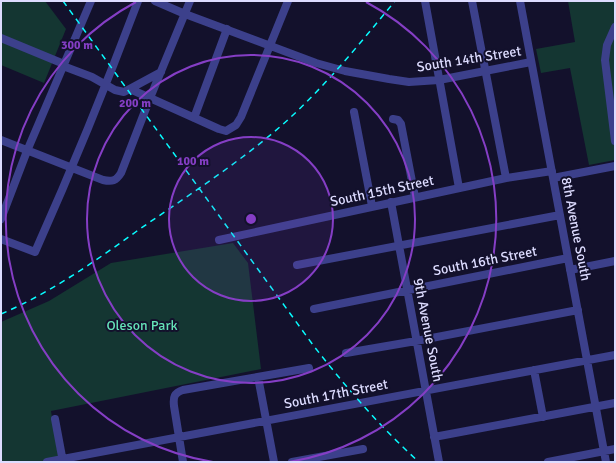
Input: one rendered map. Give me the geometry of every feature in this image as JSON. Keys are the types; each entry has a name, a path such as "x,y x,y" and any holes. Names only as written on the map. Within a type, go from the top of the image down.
{"street":[{"path":"1,219 27,151 91,1"},
{"path":"1,239 35,252 72,167 138,1"},
{"name":"South 14th Street","path":"155,1 185,14 316,63 364,75 409,82 439,80 531,62"},
{"path":"1,140 110,182 117,179 121,173 190,1"},
{"path":"130,89 226,131 236,125 241,117 288,1"},
{"path":"425,1 459,188"},
{"path":"472,1 506,178"},
{"name":"8th Avenue South","path":"520,1 606,462"},
{"path":"615,27 607,45 605,60 615,141"},
{"path":"194,118 227,29"},
{"path":"1,38 92,77 115,90 124,92 161,72"},
{"path":"354,112 372,206"},
{"path":"393,119 398,120 401,124 415,197"},
{"name":"South 15th Street","path":"219,240 506,178 615,166"},
{"name":"9th Avenue South","path":"390,202 439,462"},
{"path":"297,265 560,215"},
{"name":"South 16th Street","path":"314,309 568,258"},
{"path":"570,270 615,262"},
{"path":"346,353 578,310"},
{"name":"South 17th Street","path":"47,462 615,355"},
{"path":"183,462 173,397 177,392 308,368"},
{"path":"534,370 543,417"},
{"path":"258,377 274,462"},
{"path":"434,437 615,403"},
{"path":"55,419 63,460"},
{"path":"292,462 363,449"},
{"path":"548,462 615,450"}],"green space":[{"path":"1,1 45,1 66,29 44,83 1,65"},
{"path":"568,1 615,1 615,160 589,165 570,68 541,73 536,49 575,42"},
{"name":"Oleson Park","path":"233,243 248,263 261,369 51,411 59,462 1,462 1,322 49,301 111,263"}],"railway":[{"path":"63,1 313,345 363,406 390,435 419,462"},
{"path":"1,314 37,297 88,265 207,183 258,145 307,102 352,53 395,1"}]}
